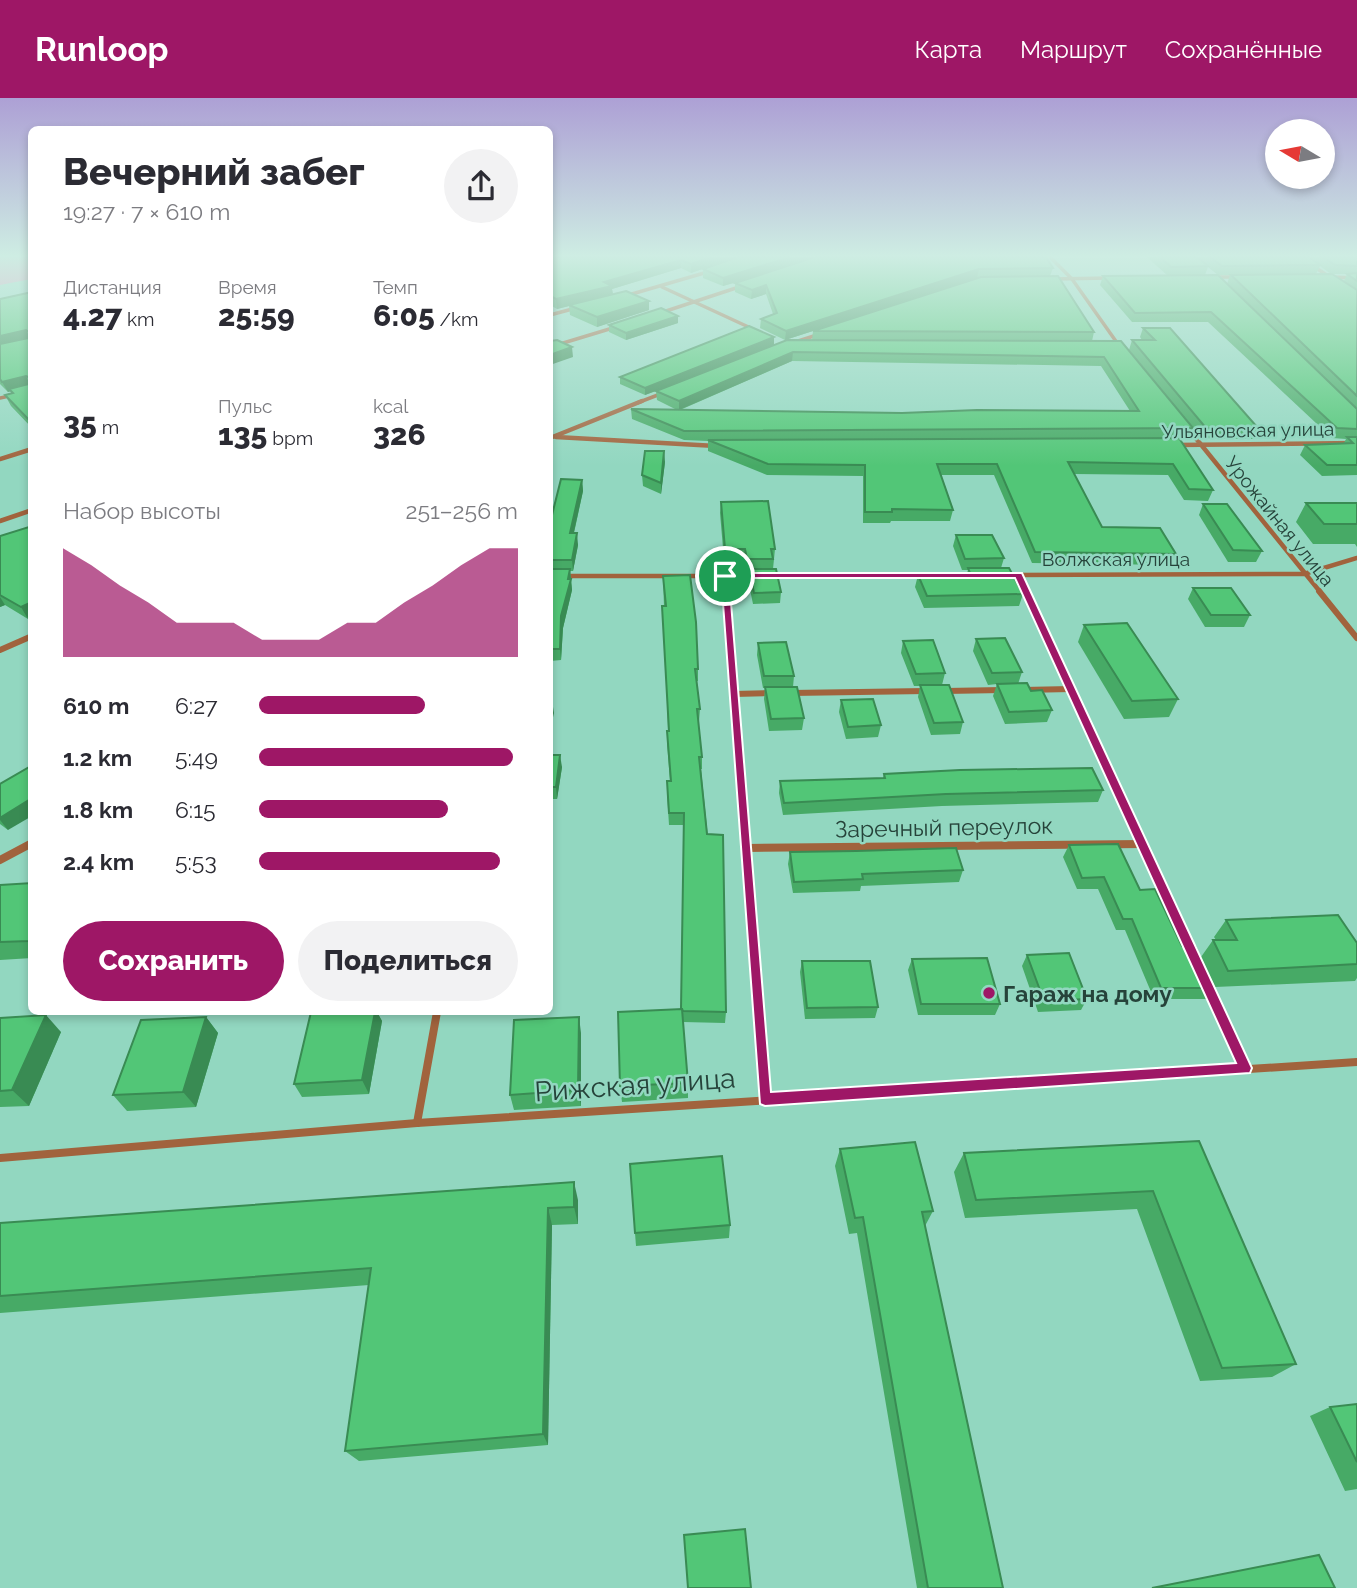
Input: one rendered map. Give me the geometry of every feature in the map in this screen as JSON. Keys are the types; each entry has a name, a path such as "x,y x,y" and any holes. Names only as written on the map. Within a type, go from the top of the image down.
{"street":[{"path":"553,346 615,327"},
{"path":"748,327 763,334"},
{"path":"1106,327 1128,356"},
{"path":"813,345 785,345 824,333"},
{"path":"1106,346 1120,346"},
{"path":"0,398 28,391"},
{"path":"553,436 668,391"},
{"name":"Урожайная улица","path":"1177,415 1357,638"},
{"path":"553,437 723,446"},
{"name":"Ульяновская улица","path":"1175,445 1357,443"},
{"path":"0,459 28,450"},
{"path":"0,521 28,511"},
{"name":"Волжская улица","path":"1004,575 1304,574 1357,558"},
{"path":"553,576 934,575"},
{"path":"1018,575 1194,956"},
{"path":"725,576 765,1099"},
{"path":"0,650 28,638"},
{"path":"788,693 1071,689"},
{"path":"734,694 775,693"},
{"name":"Заречный переулок","path":"746,848 1142,844"},
{"path":"0,860 28,845"},
{"path":"1205,981 1245,1068"},
{"path":"417,1123 436,1015"},
{"name":"Рижская улица","path":"0,1158 417,1123 1357,1062"}],"building":[{"path":"0,327 28,327 28,331 0,336"},
{"path":"612,327 646,327 626,333"},
{"path":"748,327 774,337 645,388 620,377"},
{"path":"777,327 800,327 786,331"},
{"path":"827,327 1090,327 1094,332 813,331"},
{"path":"1227,327 1271,327 1357,409 1357,429 1337,428"},
{"path":"1285,327 1357,327 1357,396"},
{"path":"1143,328 1170,328 1258,428 1206,428 1132,340 1155,340"},
{"path":"28,338 28,377 2,382 0,344"},
{"path":"557,340 572,347 553,354 553,341"},
{"path":"787,340 1121,341 1193,428 684,431 631,409 902,413 977,410 1139,411 1104,357 793,352 679,401 656,391"},
{"path":"28,384 28,419 5,395 13,393 9,389"},
{"path":"1347,437 1357,437 1357,465 1327,465 1305,445 1353,443"},
{"path":"1179,438 1213,490 1189,489 1173,464 1068,462 1102,527 1160,528 1176,554 1035,552 997,464 937,464 953,510 892,509 892,512 865,512 865,465 768,464 708,440"},
{"path":"645,451 664,451 661,483 642,475"},
{"path":"561,479 582,480 570,533 577,533 572,560 553,560 553,511"},
{"path":"768,501 775,549 771,549 773,559 747,559 745,549 725,549 721,502"},
{"path":"1306,503 1357,503 1357,524 1324,524"},
{"path":"1203,504 1227,504 1262,551 1233,550"},
{"path":"28,527 28,604 21,607 0,595 0,536"},
{"path":"956,535 992,535 1004,558 965,559"},
{"path":"968,568 1009,568 1023,594 927,596 918,575 970,573"},
{"path":"553,569 570,569 568,579 571,579 561,616 560,649 553,649"},
{"path":"749,569 776,569 781,592 754,593"},
{"path":"690,575 696,622 698,669 695,669 702,757 699,757 707,834 723,835 726,1012 681,1009 684,813 669,813 667,781 671,781 662,606 666,606 663,576"},
{"path":"1193,588 1231,588 1250,615 1211,615"},
{"path":"1127,623 1178,699 1132,701 1084,625"},
{"path":"1005,638 1022,672 992,673 976,639"},
{"path":"933,640 945,673 916,674 903,641"},
{"path":"786,642 794,676 764,676 758,643"},
{"path":"1027,683 1031,691 1042,690 1052,710 1009,712 997,684"},
{"path":"920,685 949,685 963,722 934,723"},
{"path":"765,687 797,687 804,718 771,719"},
{"path":"873,699 881,725 848,727 841,700"},
{"path":"553,755 560,755 556,787 553,787"},
{"path":"28,768 28,800 0,818 0,784"},
{"path":"1092,768 1103,790 946,794 784,803 780,781 885,778 884,774 960,770"},
{"path":"1118,844 1140,890 1155,889 1182,946 1195,946 1214,988 1161,988 1132,919 1123,919 1104,877 1082,878 1069,845"},
{"path":"956,848 963,870 862,874 863,879 794,882 790,852 856,851"},
{"path":"28,883 28,941 0,942 0,885"},
{"path":"1338,915 1357,943 1357,964 1228,971 1213,940 1237,940 1226,920"},
{"path":"1069,953 1087,999 1044,1001 1027,955"},
{"path":"987,958 1000,1004 921,1004 912,959"},
{"path":"802,961 870,961 878,1007 807,1008"},
{"path":"682,1009 688,1083 620,1086 618,1012"},
{"path":"46,1015 12,1090 0,1091 0,1018"},
{"path":"310,1015 374,1015 362,1080 294,1084"},
{"path":"206,1017 183,1092 113,1095 141,1020"},
{"path":"579,1017 578,1090 510,1095 514,1020"},
{"path":"1199,1141 1296,1364 1222,1368 1153,1191 976,1200 964,1153"},
{"path":"915,1142 933,1211 922,1212 1003,1588 928,1588 863,1217 855,1218 840,1149"},
{"path":"722,1156 730,1225 635,1233 630,1164"},
{"path":"574,1182 574,1207 548,1208 543,1434 345,1451 371,1268 0,1296 0,1223"},
{"path":"1357,1404 1357,1462 1330,1407"},
{"path":"745,1529 751,1588 688,1588 684,1535"},
{"path":"1319,1555 1335,1588 1152,1588"}],"place":[{"name":"Гараж на дому","path":"989,993"}],"route":[{"path":"1018,575 1245,1068 765,1099 725,576 1018,575"}]}
